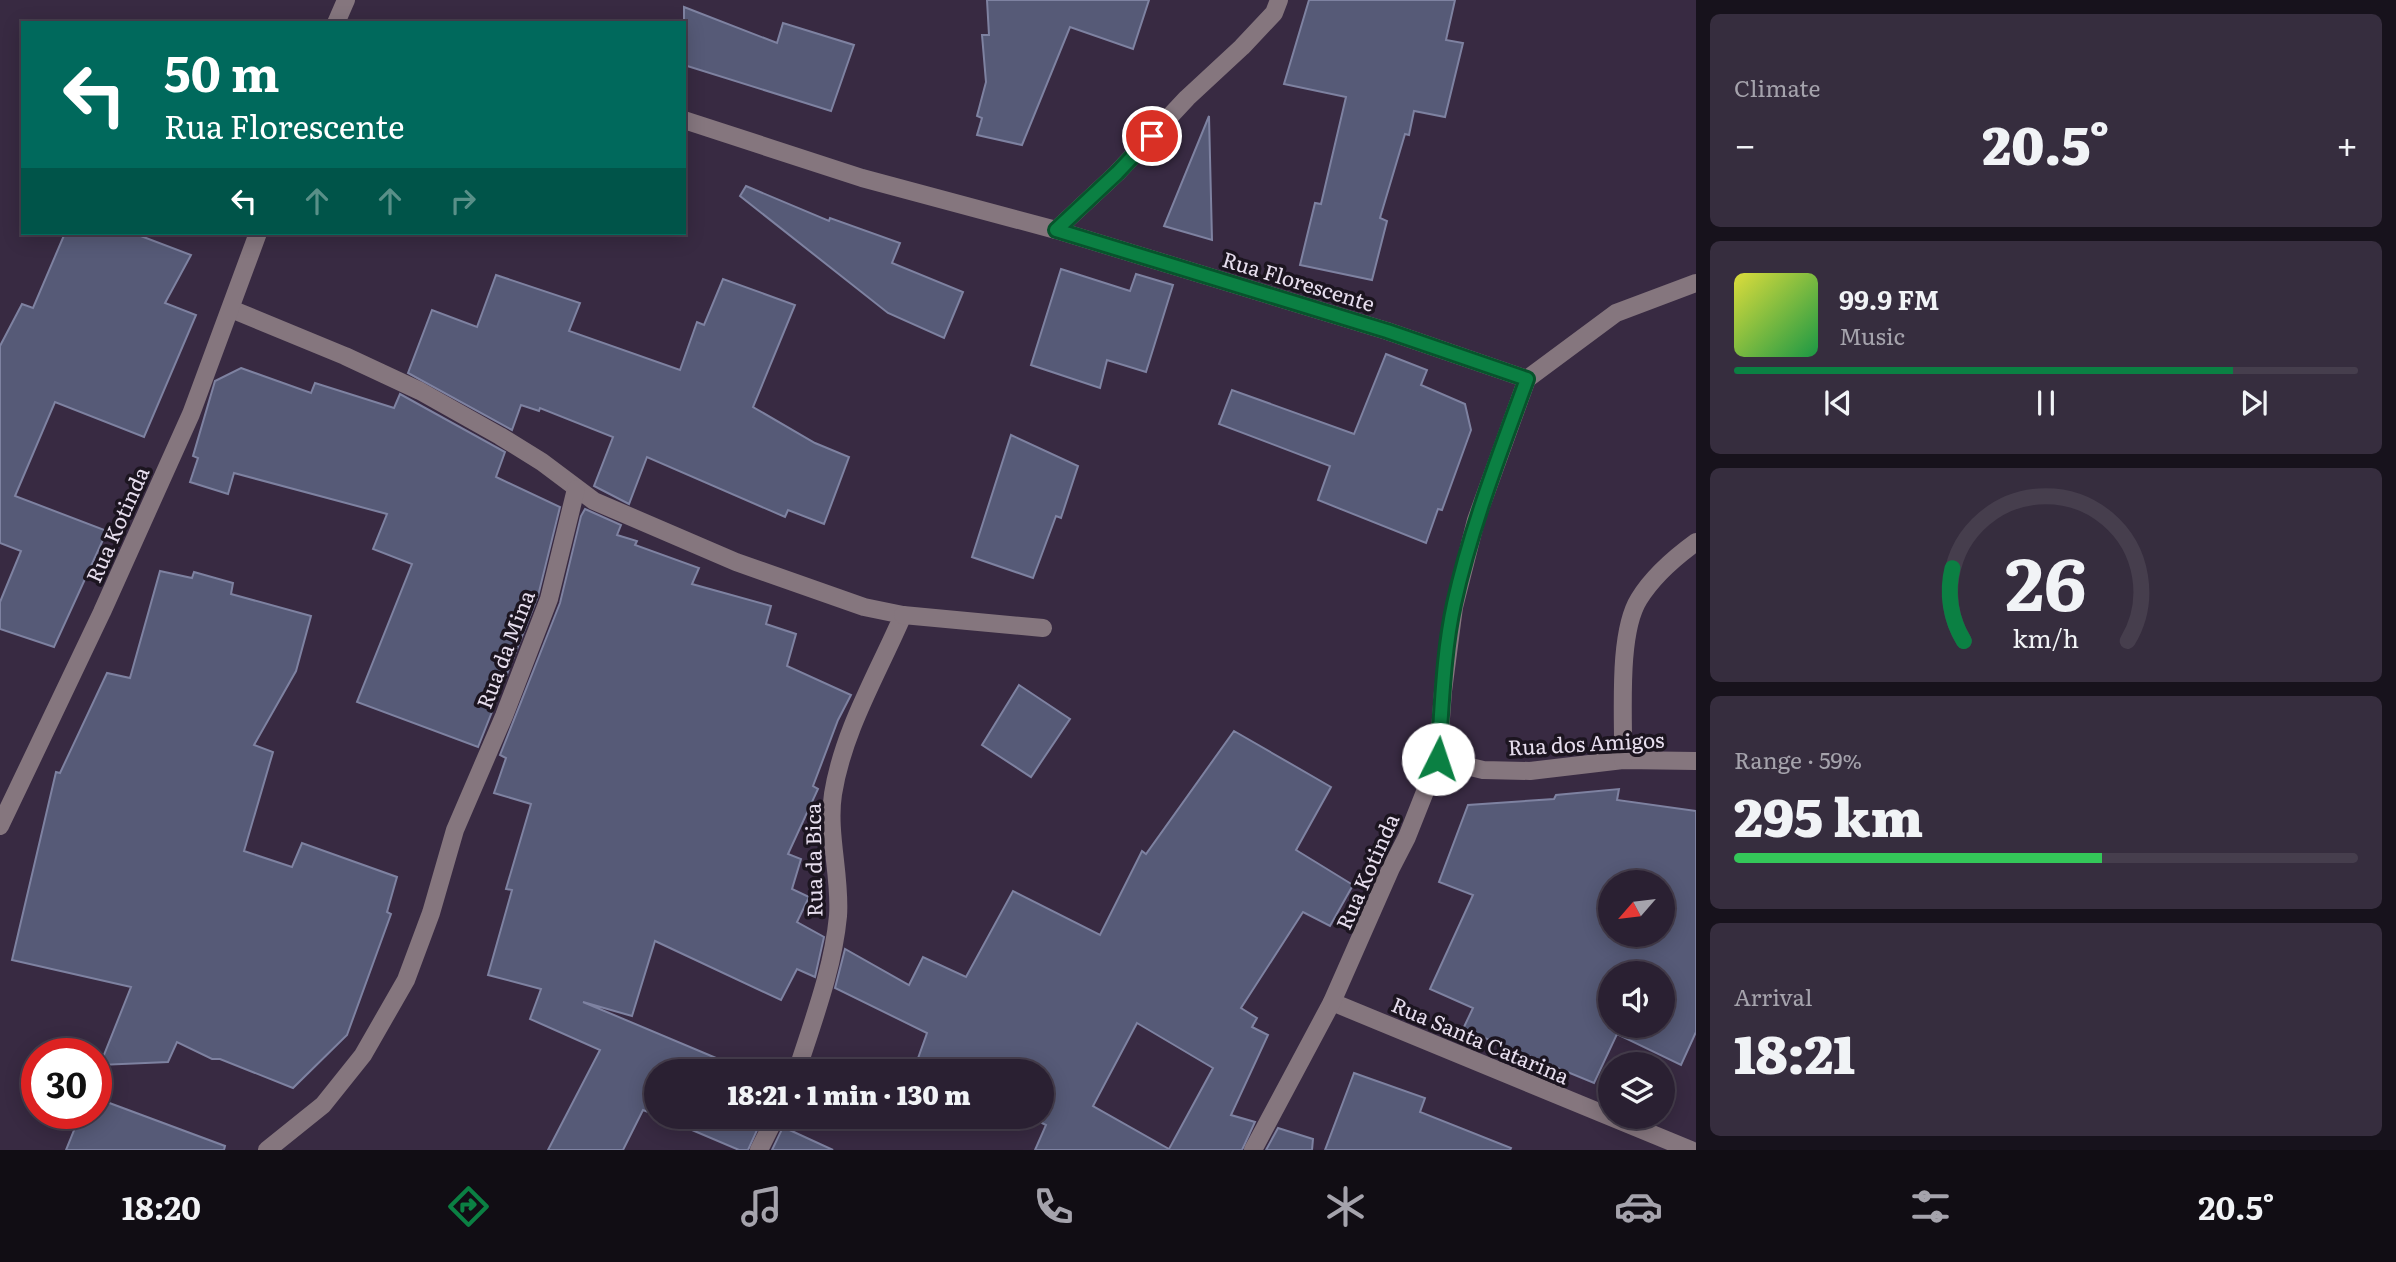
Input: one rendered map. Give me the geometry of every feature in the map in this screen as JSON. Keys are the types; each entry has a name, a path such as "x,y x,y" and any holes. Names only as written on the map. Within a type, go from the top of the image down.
{"street":[{"path":"337,21 346,0"},
{"path":"1056,230 1117,173 1187,98 1242,47 1274,13 1279,0"},
{"name":"Rua Florescente","path":"686,121 862,178 1056,230 1387,331 1527,379"},
{"name":"Rua Kotinda","path":"0,826 90,637 191,414 257,235"},
{"path":"1527,379 1616,313 1696,283"},
{"path":"231,309 345,356 419,391 500,436 594,500 736,562 864,607 902,615 1043,628"},
{"name":"Rua Kotinda","path":"1253,1150 1332,1002 1407,837 1438,759 1443,691 1454,607 1476,520 1527,379"},
{"name":"Rua da Mina","path":"267,1150 323,1105 363,1055 406,980 431,913 455,830 504,716 549,599 576,489"},
{"path":"1623,760 1625,639 1638,600 1670,561 1696,542"},
{"name":"Rua da Bica","path":"801,1059 822,995 838,916 832,797 838,768 858,713 902,615"},
{"name":"Rua dos Amigos","path":"1438,759 1483,770 1530,771 1623,760 1696,761"},
{"name":"Rua Santa Catarina","path":"1332,1002 1691,1150"},
{"path":"759,1150 770,1129"}],"building":[{"path":"987,0 1149,0 1133,49 1070,27 1022,145 977,135 982,118 977,116 986,82 982,35 989,35"},
{"path":"1309,0 1455,0 1446,40 1463,43 1445,117 1414,111 1409,135 1405,134 1380,218 1387,221 1372,280 1300,265 1315,203 1321,204 1346,97 1284,84"},
{"path":"684,7 777,43 783,23 854,45 831,111 686,66"},
{"path":"1209,116 1212,240 1164,226"},
{"path":"746,186 829,221 830,218 900,243 892,263 963,292 944,338 888,313 740,196"},
{"path":"64,235 138,235 191,255 165,303 196,315 144,437 55,402 15,496 107,531 54,647 0,629 0,602 21,551 0,543 0,346 22,304 33,308"},
{"path":"1061,269 1130,291 1136,274 1173,285 1146,372 1107,360 1100,388 1031,365"},
{"path":"496,275 580,303 569,331 680,370 697,322 704,325 723,279 795,305 753,407 815,443 849,457 824,524 788,510 785,517 647,457 629,504 594,486 613,437 540,408 539,411 521,405 512,430 408,373 432,310 477,327"},
{"path":"1386,354 1427,370 1421,385 1465,404 1471,430 1442,510 1438,509 1426,543 1318,500 1330,466 1219,424 1232,390 1354,434"},
{"path":"241,368 311,393 315,383 394,408 400,394 505,452 496,477 560,507 538,596 478,747 357,702 412,564 373,549 387,514 234,473 228,494 190,482 198,458 193,456 215,381"},
{"path":"1011,435 1078,466 1061,518 1056,516 1033,578 972,557"},
{"path":"585,509 621,525 617,535 637,541 635,545 699,568 692,584 771,606 766,624 796,634 787,666 851,695 838,720 813,786 818,789 788,854 801,859 792,889 809,897 797,922 824,937 815,977 797,969 781,1000 655,941 632,1016 583,1002 718,1059 644,1059 644,1110 623,1150 548,1150 600,1050 530,1019 541,989 488,975 512,890 506,889 531,804 494,793 506,758 500,755 560,603"},
{"path":"160,571 192,578 194,572 233,583 231,594 311,616 296,671 254,745 273,752 244,851 292,867 302,843 397,877 387,912 391,914 347,1035 293,1088 220,1059 212,1059 177,1042 168,1062 112,1064 111,1038 131,987 12,960 56,772 60,773 107,673 130,678"},
{"path":"1019,685 1070,719 1031,777 982,745"},
{"path":"1234,731 1331,787 1296,850 1353,885 1330,926 1303,912 1241,1008 1257,1018 1252,1027 1268,1035 1231,1115 1255,1122 1242,1150 1035,1150 1044,1129 1054,1129 1054,1059 918,1059 927,1033 835,988 845,949 909,985 923,957 966,977 1013,891 1100,935 1142,851 1146,854","holes":["1137,1023 1213,1068 1169,1149 1093,1106"]},
{"path":"1619,789 1617,800 1696,811 1696,1032 1681,1065 1675,1062 1675,1052 1654,1052 1625,1038 1675,1038 1675,961 1598,961 1598,1038 1615,1038 1609,1052 1598,1052 1598,1074 1594,1083 1463,1029 1473,1008 1430,989 1473,895 1439,882 1468,805 1554,799 1556,795"},
{"path":"1354,1073 1425,1098 1420,1112 1511,1148 1325,1150"},
{"path":"112,1104 225,1146 224,1150 66,1150 75,1129 112,1129"},
{"path":"1278,1128 1313,1139 1312,1150 1266,1150"},
{"path":"690,1129 758,1129 748,1150 739,1150"},
{"path":"782,1129 787,1129 833,1150 772,1150"}],"route":[{"path":"1152,136 1056,230 1387,331 1527,379 1476,520 1454,607 1443,691 1438,759"}]}
